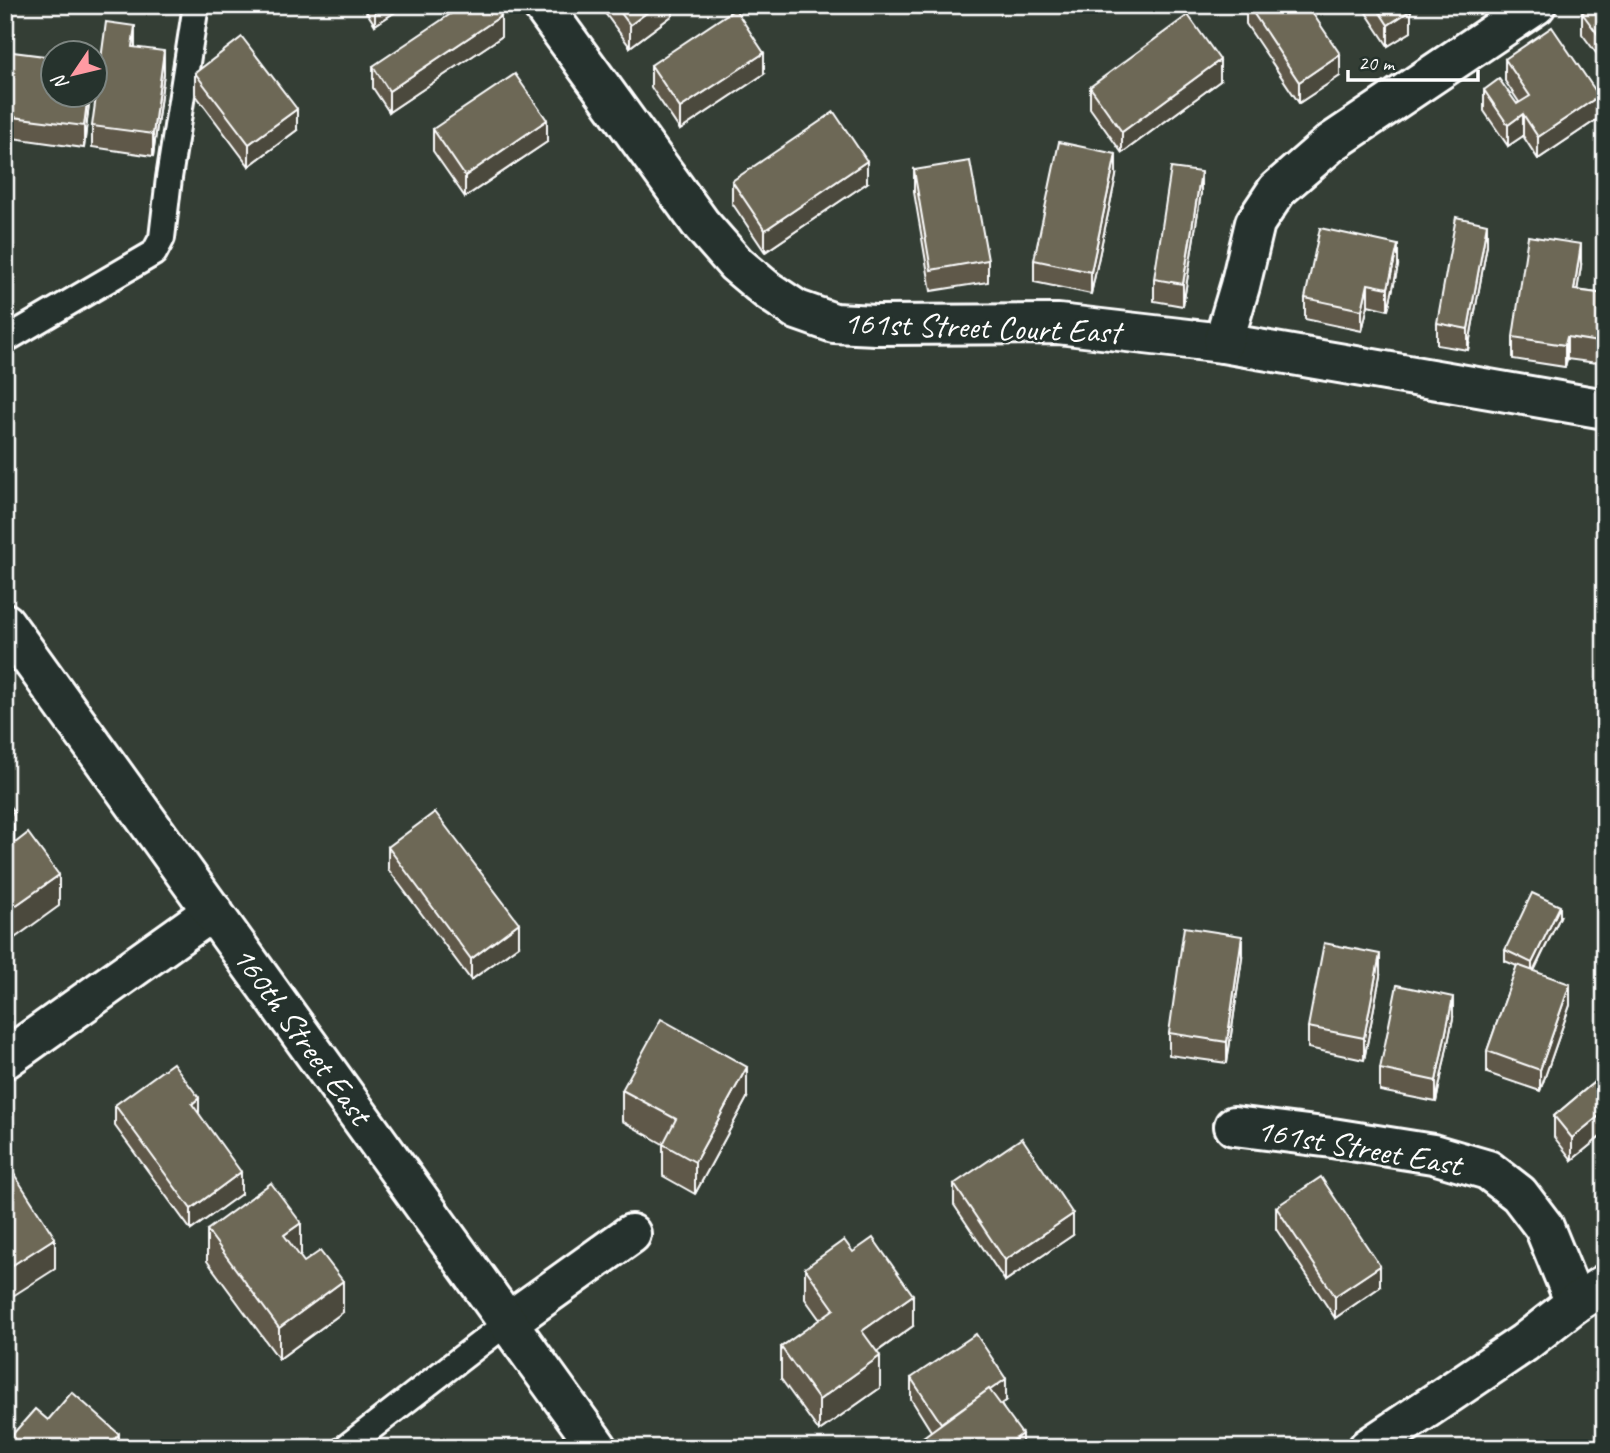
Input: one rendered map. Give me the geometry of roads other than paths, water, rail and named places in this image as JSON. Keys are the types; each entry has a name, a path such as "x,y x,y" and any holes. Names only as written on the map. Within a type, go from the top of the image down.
{"street":[{"name":"161st Street Court East","path":"541,5 700,223 736,264 797,310 834,323 1058,324 1223,343 1605,409"},
{"path":"1223,343 1255,223 1277,190 1331,143 1536,5"},
{"name":"160th Street East","path":"5,623 598,1448"},
{"path":"5,1059 213,911"},
{"name":"161st Street East","path":"1234,1126 1433,1154 1488,1170 1519,1194 1590,1294"},
{"path":"508,1322 631,1234"},
{"path":"1368,1448 1524,1343 1590,1294"}],"lane":[{"path":"5,340 154,253 162,238 196,5"},
{"path":"345,1448 508,1322"}]}
